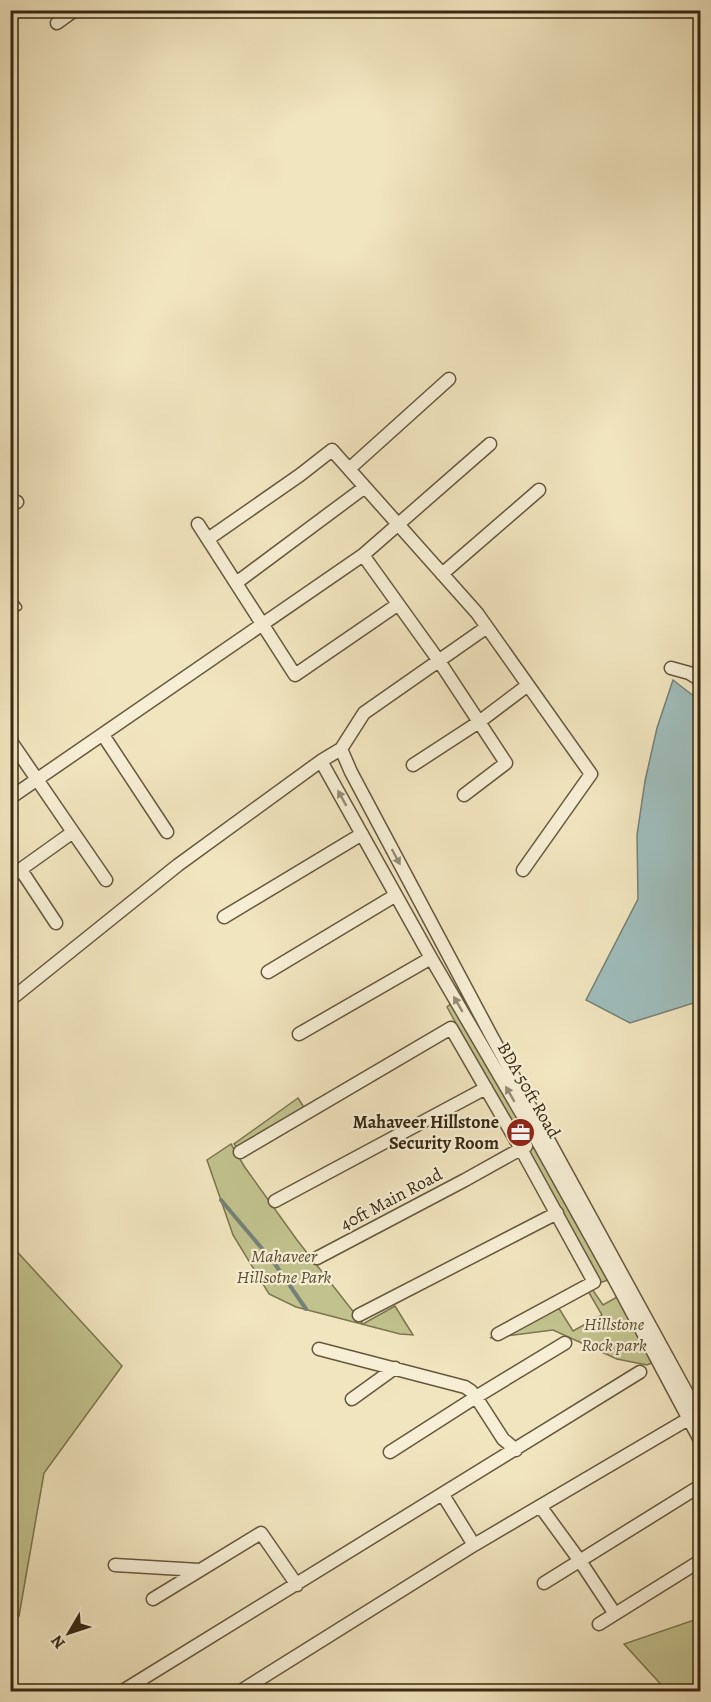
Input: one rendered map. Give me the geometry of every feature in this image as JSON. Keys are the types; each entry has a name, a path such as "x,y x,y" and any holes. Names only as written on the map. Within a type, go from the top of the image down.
{"street":[{"path":"57,23 75,10"},
{"path":"349,469 449,379"},
{"path":"10,798 363,555 490,444"},
{"path":"208,539 332,450 477,613 591,774 523,870"},
{"path":"236,583 365,487"},
{"path":"442,574 539,490"},
{"path":"198,524 295,675 398,605"},
{"path":"363,555 439,661 506,763 464,795"},
{"path":"10,1000 178,865 321,761 341,749 364,713 487,627"},
{"path":"671,668 689,673 700,680"},
{"path":"413,765 479,722 528,685"},
{"path":"102,735 167,832"},
{"path":"10,740 106,880"},
{"name":"BDA 50ft Road","path":"341,749 616,1282 696,1416 700,1440"},
{"name":"BDA 50ft Road","path":"321,761 431,957 541,1137"},
{"path":"56,923 16,873 73,832"},
{"path":"224,917 362,834"},
{"path":"268,972 396,895"},
{"path":"299,1034 431,957"},
{"path":"240,1152 452,1028 594,1282 498,1334"},
{"path":"275,1202 486,1088"},
{"name":"40ft Main Road","path":"317,1258 541,1137"},
{"path":"359,1315 557,1213"},
{"path":"390,1452 566,1342"},
{"path":"319,1349 465,1387 476,1397 503,1439 516,1450"},
{"path":"352,1399 394,1368"},
{"path":"122,1692 640,1372"},
{"path":"239,1692 474,1545 696,1416"},
{"path":"544,1583 700,1486"},
{"path":"443,1495 474,1545"},
{"path":"540,1506 615,1614"},
{"path":"153,1599 261,1533 297,1585"},
{"path":"599,1624 700,1561"},
{"path":"115,1565 199,1570"}],"lane":[{"path":"10,597 18,607"}],"green space":[{"path":"453,1002 522,1125 514,1130 447,1007"},
{"path":"298,1098 305,1109 240,1152 234,1144"},
{"path":"537,1140 608,1280 599,1283 521,1149"},
{"name":"Mahaveer Hillsotne Park","path":"231,1144 297,1240 363,1324 395,1306 413,1335 400,1334 296,1307 269,1294 233,1235 207,1160"},
{"path":"10,1244 122,1366 44,1473 19,1616 10,1616"},
{"name":"Hillstone Rock park","path":"592,1289 603,1305 617,1297 654,1362 647,1365 617,1359 553,1330 490,1338 555,1304 573,1331 602,1315 588,1291"},
{"path":"700,1618 700,1691 667,1691 624,1644"}],"water":[{"path":"673,680 700,701 700,1001 630,1023 586,1000 638,899 637,835 645,781 657,728"}],"waterway":[{"path":"221,1200 275,1264 306,1309"}],"place":[{"name":"Mahaveer Hillstone Security Room","path":"520,1132"}]}
